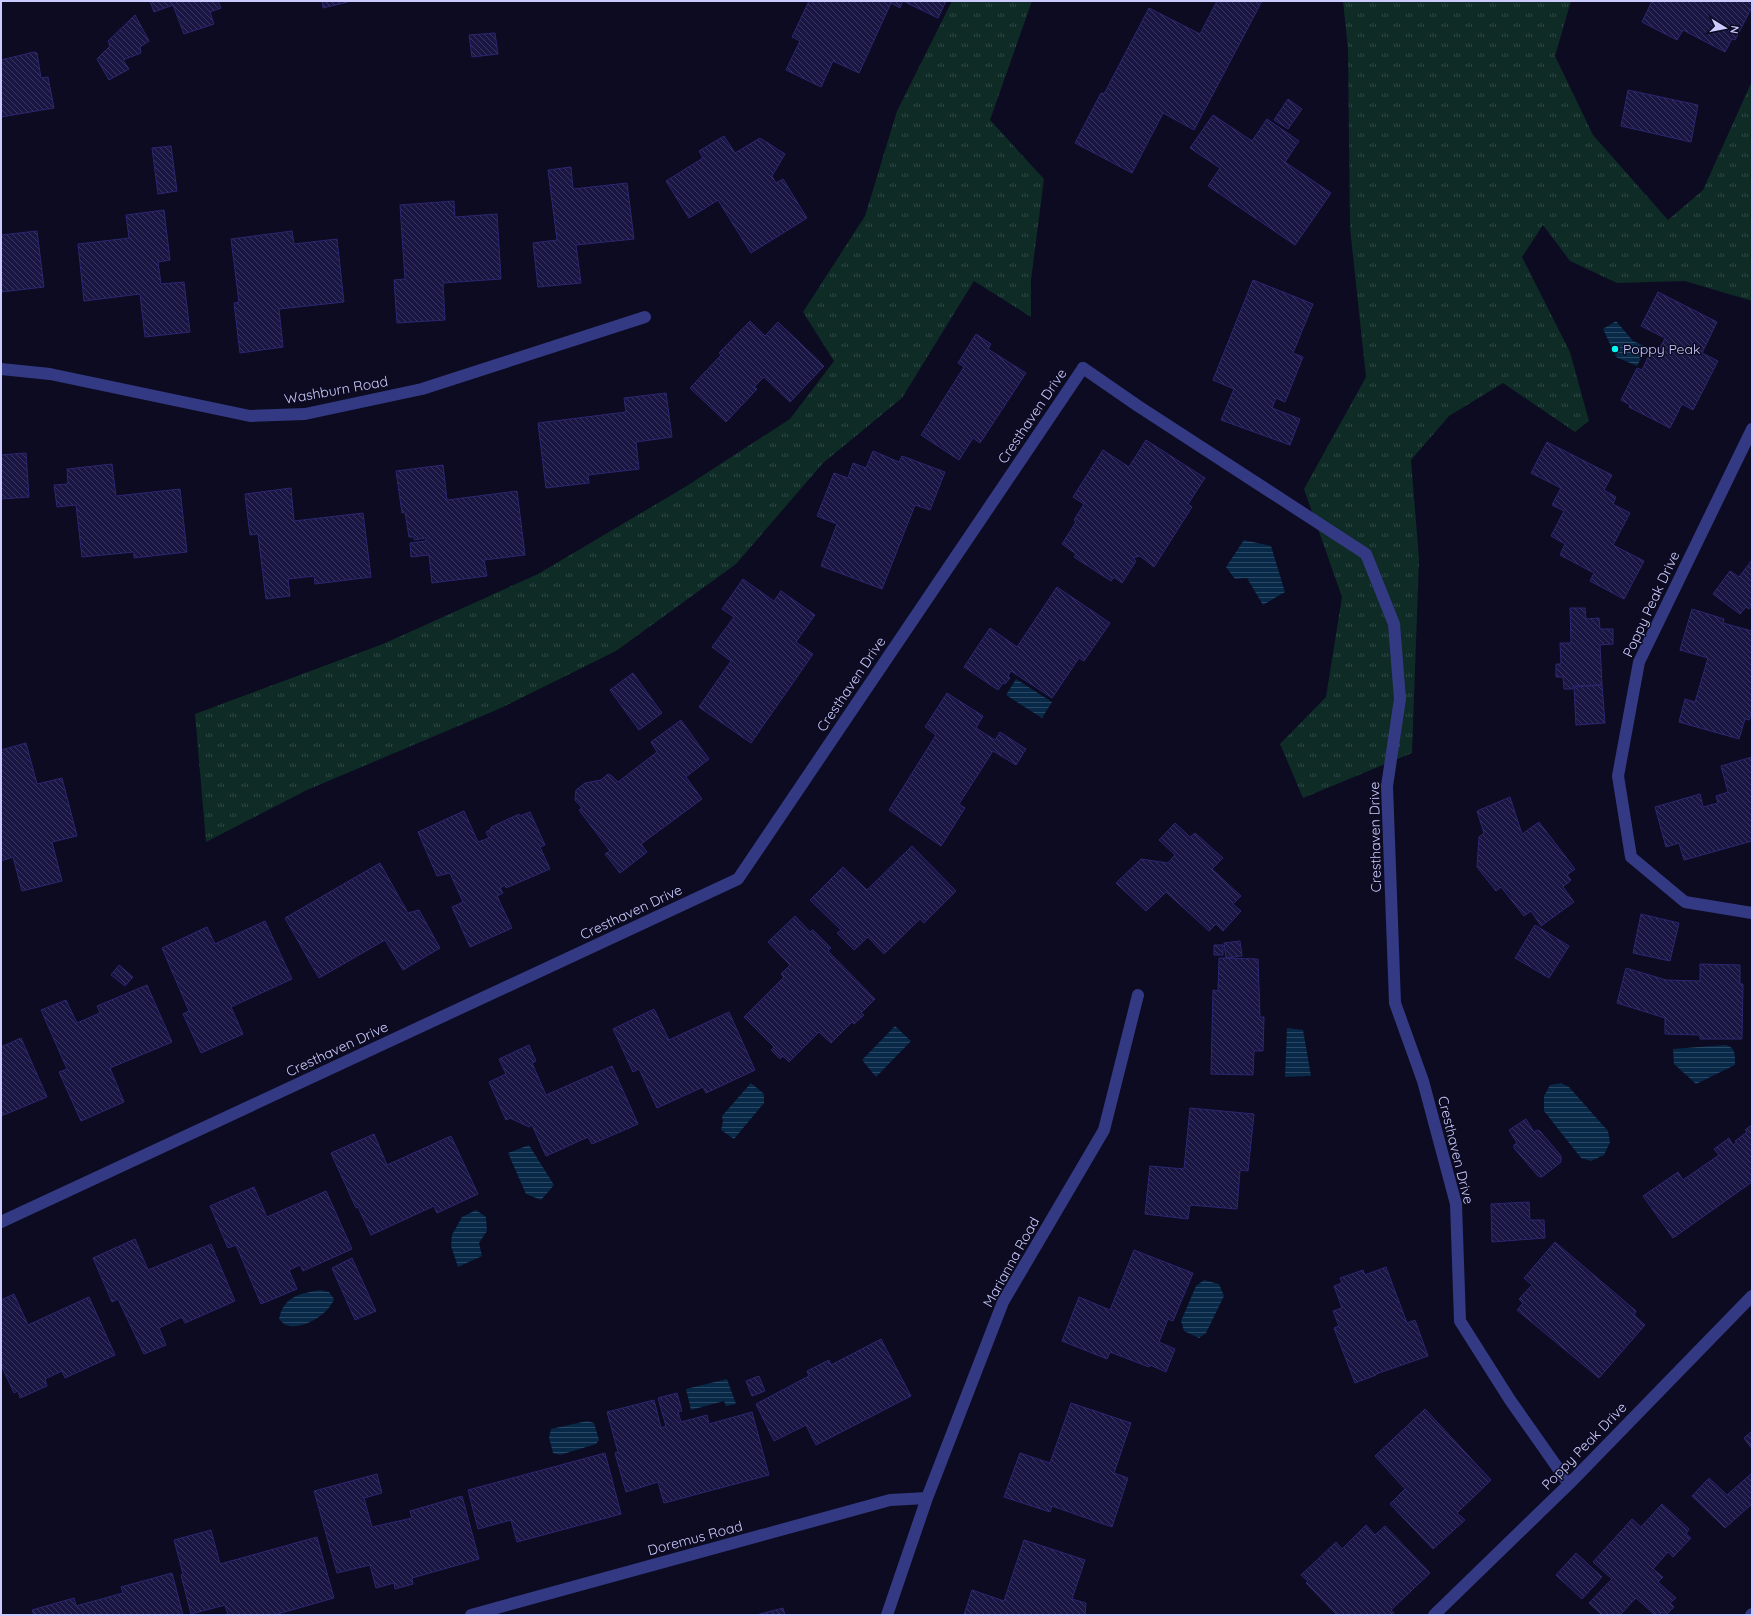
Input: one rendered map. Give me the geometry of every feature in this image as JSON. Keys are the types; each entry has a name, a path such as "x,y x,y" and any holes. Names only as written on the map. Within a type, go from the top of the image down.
{"street":[{"name":"Washburn Road","path":"1,369 50,374 250,416 305,414 422,390 645,317"},
{"name":"Cresthaven Drive","path":"1,1222 738,879 1083,368 1138,406 1366,554 1394,624 1400,699 1387,786 1396,1003 1423,1081 1456,1204 1460,1321 1510,1400 1569,1484"},
{"name":"Poppy Peak Drive","path":"1752,429 1639,662 1618,776 1632,858 1685,902 1752,913"},
{"name":"Marianna Road","path":"887,1615 927,1498 1003,1302 1104,1130 1138,995"},
{"name":"Poppy Peak Drive","path":"1434,1615 1569,1484 1752,1296"},
{"name":"Doremus Road","path":"471,1615 890,1500 927,1498"}],"green space":[{"path":"952,1 1032,1 990,120 1044,179 1031,280 1031,317 974,281 902,398 823,463 736,564 616,651 501,708 307,790 206,842 195,714 383,644 538,574 685,487 790,419 834,361 803,312 865,216 897,111"},
{"path":"1343,1 1571,1 1555,56 1593,135 1668,220 1703,190 1752,81 1752,301 1685,281 1617,283 1570,261 1543,225 1522,257 1570,352 1589,421 1575,432 1503,383 1449,416 1411,460 1419,559 1412,753 1303,798 1280,744 1326,697 1342,597 1304,489 1366,377 1350,228 1348,49"}],"water":[{"path":"1616,321 1633,341 1647,347 1637,366 1616,357 1603,329"},
{"path":"1244,540 1271,546 1285,592 1263,605 1247,578 1235,579 1226,567"},
{"path":"1016,679 1052,702 1042,718 1006,695"},
{"path":"895,1026 911,1041 876,1077 862,1060"},
{"path":"1287,1028 1303,1030 1311,1076 1285,1077"},
{"path":"1725,1045 1729,1046 1734,1052 1735,1065 1696,1084 1674,1064 1673,1049"},
{"path":"751,1083 764,1094 764,1103 734,1139 721,1130 723,1121 722,1116"},
{"path":"1561,1083 1569,1087 1608,1131 1610,1142 1604,1155 1591,1161 1581,1158 1544,1111 1544,1096 1550,1085"},
{"path":"529,1145 554,1185 541,1200 526,1194 508,1153"},
{"path":"476,1210 486,1217 487,1231 479,1243 482,1256 458,1267 451,1246 452,1235 462,1217"},
{"path":"1204,1280 1219,1284 1224,1296 1206,1333 1199,1338 1184,1331 1181,1321 1196,1286"},
{"path":"320,1290 329,1292 334,1299 327,1310 314,1320 300,1326 292,1326 286,1325 279,1319 281,1311 285,1305 294,1297"},
{"path":"727,1379 736,1404 726,1406 724,1401 691,1410 686,1389"},
{"path":"587,1421 594,1423 599,1440 596,1444 560,1455 553,1453 549,1437 551,1429"}],"building":[{"path":"150,1 218,1 221,8 210,12 214,24 184,34 173,5 154,12"},
{"path":"322,1 348,1 348,2 323,8"},
{"path":"809,1 903,1 900,8 891,3 859,73 833,61 821,87 786,70 800,41 792,37"},
{"path":"903,1 946,1 938,18"},
{"path":"1217,1 1262,1 1194,130 1163,113 1132,173 1075,143 1101,93 1104,94 1149,8 1200,34"},
{"path":"1652,1 1752,1 1752,7 1735,40 1732,39 1725,52 1683,30 1677,40 1642,22"},
{"path":"135,15 149,41 140,47 141,53 123,60 129,69 109,80 97,59 110,46 108,41"},
{"path":"495,33 498,54 472,57 469,35"},
{"path":"34,52 37,53 41,78 48,77 54,108 1,117 1,60"},
{"path":"1628,90 1698,105 1691,142 1621,126"},
{"path":"1288,99 1302,109 1288,129 1274,120"},
{"path":"1213,115 1252,141 1267,119 1299,141 1285,162 1331,193 1295,245 1208,186 1220,168 1190,148"},
{"path":"724,136 735,153 760,138 785,154 772,176 776,183 783,179 807,218 751,253 718,200 689,218 666,181 703,158 699,151"},
{"path":"171,146 177,191 158,194 152,148"},
{"path":"571,167 573,189 627,183 634,239 576,245 581,283 538,287 533,243 557,240 548,170"},
{"path":"454,201 455,217 497,214 501,279 443,283 445,320 397,323 394,280 405,279 400,205"},
{"path":"164,210 170,260 158,262 161,284 184,282 190,332 145,337 140,294 84,301 78,244 129,238 126,215"},
{"path":"37,231 44,287 1,292 1,235"},
{"path":"292,231 294,244 337,239 344,302 279,309 283,347 240,353 234,303 239,302 231,239"},
{"path":"1253,280 1313,304 1293,353 1303,357 1285,402 1276,398 1272,408 1300,419 1290,445 1221,420 1234,389 1213,380"},
{"path":"1658,292 1717,322 1702,353 1718,361 1693,410 1682,404 1670,428 1629,407 1630,405 1621,400 1637,368 1642,370 1651,351 1657,354 1665,338 1641,326"},
{"path":"750,321 765,336 778,322 824,366 790,402 764,377 754,387 757,389 726,422 690,388 721,355 719,353"},
{"path":"976,334 991,344 988,349 1026,373 980,443 973,438 959,460 921,435 964,367 958,363"},
{"path":"666,393 672,437 636,442 639,469 588,475 589,483 546,488 538,423 626,412 624,398"},
{"path":"1146,440 1205,478 1188,504 1192,507 1154,567 1140,556 1135,557 1134,559 1136,561 1122,583 1114,577 1111,581 1074,557 1076,554 1062,544 1076,522 1074,520 1084,504 1073,497 1103,450 1129,467"},
{"path":"1547,442 1612,475 1604,490 1616,497 1613,504 1630,513 1613,545 1644,561 1624,599 1590,581 1594,573 1560,555 1565,544 1551,536 1564,511 1552,505 1561,488 1531,473"},
{"path":"873,451 899,462 902,456 945,472 930,510 915,505 882,589 821,566 837,524 817,516 834,473 848,478 853,463 866,468"},
{"path":"26,453 29,497 1,499 1,455"},
{"path":"112,464 116,496 180,489 187,552 134,558 134,552 82,557 76,505 57,507 54,485 68,484 67,469"},
{"path":"443,465 447,500 517,491 525,555 484,560 487,576 432,583 429,555 411,557 410,543 426,541 426,538 414,540 414,537 409,537 405,512 402,513 396,471"},
{"path":"291,488 294,521 363,513 371,577 315,584 314,576 288,579 290,596 266,599 258,534 250,535 245,494"},
{"path":"1752,560 1752,605 1749,609 1746,607 1740,614 1713,594 1730,571 1739,577"},
{"path":"743,579 774,601 781,591 815,615 796,642 813,654 751,743 699,707 731,661 712,647 734,617 722,609"},
{"path":"1057,587 1110,623 1084,661 1079,658 1052,698 1011,671 1008,676 1010,678 1005,684 1003,683 998,690 964,667 990,628 1017,647"},
{"path":"1570,608 1585,608 1586,619 1599,618 1600,629 1613,629 1613,644 1600,645 1602,685 1573,686 1573,689 1564,689 1563,677 1556,677 1556,664 1561,664 1560,643 1571,643"},
{"path":"1692,609 1724,619 1723,623 1752,631 1752,711 1749,720 1745,719 1739,739 1679,722 1685,699 1695,702 1708,658 1680,650"},
{"path":"633,673 662,713 639,730 610,690"},
{"path":"1602,685 1605,723 1576,725 1574,687"},
{"path":"947,693 983,716 976,728 995,740 1000,732 1026,749 1016,765 993,751 959,804 965,808 941,846 889,810 936,735 925,727"},
{"path":"681,720 709,759 686,777 702,799 641,844 647,852 620,873 605,854 610,851 579,810 582,808 575,800 576,790 585,783 601,780 608,774 618,782 657,752 651,742"},
{"path":"26,743 37,784 62,778 77,836 52,842 62,881 22,891 13,857 1,861 1,750"},
{"path":"1752,757 1752,841 1684,860 1679,843 1666,847 1655,807 1700,794 1703,807 1718,803 1716,796 1728,792 1721,766"},
{"path":"1510,797 1522,834 1539,822 1575,869 1567,875 1571,880 1563,887 1574,902 1541,926 1531,911 1524,916 1501,887 1496,891 1477,867 1479,837 1484,833 1477,811"},
{"path":"464,811 478,842 489,838 486,832 491,829 491,827 519,814 520,816 530,812 545,845 540,847 550,869 506,888 505,885 500,888 503,893 497,896 512,928 470,947 452,907 463,902 450,873 437,876 418,832"},
{"path":"1175,823 1190,837 1195,833 1223,858 1212,869 1241,896 1233,904 1241,911 1223,931 1216,924 1209,931 1166,892 1146,911 1116,883 1141,859 1168,863 1175,855 1159,840"},
{"path":"912,846 956,891 924,923 920,919 884,954 868,937 854,950 837,933 841,930 810,900 843,867 867,890"},
{"path":"380,863 408,913 419,910 440,948 403,970 385,940 319,978 285,918"},
{"path":"1641,914 1679,923 1670,961 1633,953"},
{"path":"795,916 810,932 813,930 831,948 828,951 875,999 861,1013 864,1015 854,1024 852,1022 831,1043 819,1032 789,1062 744,1017 784,977 781,974 790,965 768,942"},
{"path":"265,921 292,979 231,1007 243,1034 201,1053 183,1014 189,1011 162,948 207,927 215,944"},
{"path":"1535,925 1569,946 1549,978 1515,958"},
{"path":"1240,941 1242,956 1226,958 1224,943"},
{"path":"1214,945 1223,945 1223,955 1214,955"},
{"path":"1219,958 1258,959 1260,1017 1264,1017 1263,1051 1254,1051 1253,1075 1211,1074 1213,990 1218,991"},
{"path":"1700,964 1740,965 1740,984 1743,984 1742,1039 1700,1039 1700,1035 1665,1034 1665,1018 1617,1003 1626,968 1666,980 1700,981"},
{"path":"119,965 133,977 125,986 111,975"},
{"path":"147,985 172,1042 110,1068 124,1102 81,1121 59,1072 67,1069 41,1010 66,1000 77,1023 100,1013 97,1006"},
{"path":"654,1009 669,1040 729,1012 755,1070 706,1093 703,1087 657,1108 639,1069 633,1072 613,1029"},
{"path":"21,1038 47,1097 1,1116 1,1047"},
{"path":"529,1045 536,1061 532,1063 546,1095 612,1066 638,1124 592,1144 588,1137 546,1156 532,1125 529,1127 510,1118 506,1120 489,1082 506,1074 499,1059"},
{"path":"774,1047 783,1056 780,1059 771,1050"},
{"path":"1190,1108 1254,1114 1248,1171 1240,1170 1237,1209 1190,1205 1188,1219 1145,1214 1150,1166 1184,1169"},
{"path":"1526,1119 1534,1132 1537,1130 1540,1131 1561,1156 1561,1162 1542,1177 1538,1176 1514,1148 1514,1145 1517,1143 1509,1130"},
{"path":"1752,1125 1752,1182 1673,1238 1643,1196 1678,1172 1683,1180 1719,1155 1714,1149 1729,1138 1733,1145 1737,1142 1735,1141 1747,1132 1745,1130"},
{"path":"374,1134 387,1165 451,1136 478,1194 437,1213 434,1206 371,1235 358,1207 356,1208 331,1153"},
{"path":"254,1187 267,1217 326,1191 352,1249 303,1271 300,1265 289,1270 297,1289 261,1304 236,1245 228,1248 210,1206"},
{"path":"1529,1202 1530,1220 1544,1220 1545,1238 1492,1242 1491,1204"},
{"path":"135,1239 148,1270 211,1244 235,1301 185,1323 182,1317 159,1328 166,1345 144,1354 118,1299 112,1302 93,1258"},
{"path":"1555,1242 1636,1311 1634,1315 1645,1325 1599,1378 1517,1310 1523,1303 1519,1299 1532,1285 1524,1278"},
{"path":"1134,1250 1193,1273 1173,1321 1168,1319 1159,1342 1175,1349 1166,1372 1150,1365 1149,1367 1110,1352 1107,1359 1062,1341 1079,1297 1110,1310"},
{"path":"352,1258 376,1311 355,1320 332,1268"},
{"path":"1386,1267 1407,1323 1415,1320 1428,1356 1355,1383 1334,1328 1339,1326 1333,1311 1342,1308 1334,1286 1342,1283 1340,1278 1363,1270 1365,1275"},
{"path":"14,1294 28,1325 89,1297 115,1355 65,1378 62,1371 45,1379 47,1386 20,1398 18,1391 14,1393 1,1365 1,1300"},
{"path":"881,1339 911,1396 816,1445 806,1425 774,1441 756,1404 809,1376 807,1371 829,1360 831,1365"},
{"path":"759,1376 765,1391 752,1396 746,1381"},
{"path":"677,1393 682,1411 678,1412 681,1422 707,1415 709,1424 752,1412 769,1475 664,1503 658,1482 626,1492 615,1453 618,1452 607,1412 654,1400 661,1428 666,1426 658,1398"},
{"path":"1071,1403 1131,1423 1114,1473 1128,1478 1112,1527 1052,1506 1050,1512 1004,1497 1020,1453 1050,1463"},
{"path":"1425,1409 1491,1480 1457,1513 1465,1520 1433,1549 1390,1504 1405,1489 1375,1456"},
{"path":"1752,1431 1752,1449 1744,1438"},
{"path":"605,1453 621,1514 517,1542 511,1520 478,1529 468,1490"},
{"path":"1752,1473 1752,1504 1725,1528 1692,1496 1709,1478 1727,1495"},
{"path":"377,1474 382,1493 364,1498 372,1527 412,1518 410,1511 462,1496 479,1559 412,1578 413,1584 395,1589 394,1583 376,1588 370,1565 337,1573 314,1491"},
{"path":"1662,1504 1689,1529 1686,1534 1691,1538 1673,1557 1668,1552 1653,1569 1663,1577 1658,1582 1676,1598 1670,1603 1674,1607 1666,1615 1662,1612 1659,1615 1655,1615 1636,1598 1620,1615 1602,1615 1589,1603 1612,1579 1593,1562 1632,1519 1641,1527"},
{"path":"1366,1525 1375,1535 1385,1526 1430,1573 1391,1610 1394,1613 1392,1615 1337,1615 1306,1583 1308,1581 1301,1575 1336,1542 1342,1549"},
{"path":"211,1530 220,1564 317,1537 334,1598 274,1615 228,1615 225,1605 191,1614 174,1540"},
{"path":"1024,1540 1085,1560 1072,1599 1086,1603 1085,1615 964,1615 972,1590 1004,1601"},
{"path":"1576,1553 1602,1577 1582,1599 1556,1575"},
{"path":"172,1573 183,1615 34,1615 32,1610 74,1598 76,1606 123,1593 121,1587"},
{"path":"783,1608 785,1615 756,1615"}],"place":[{"name":"Poppy Peak","path":"1615,349"}]}
